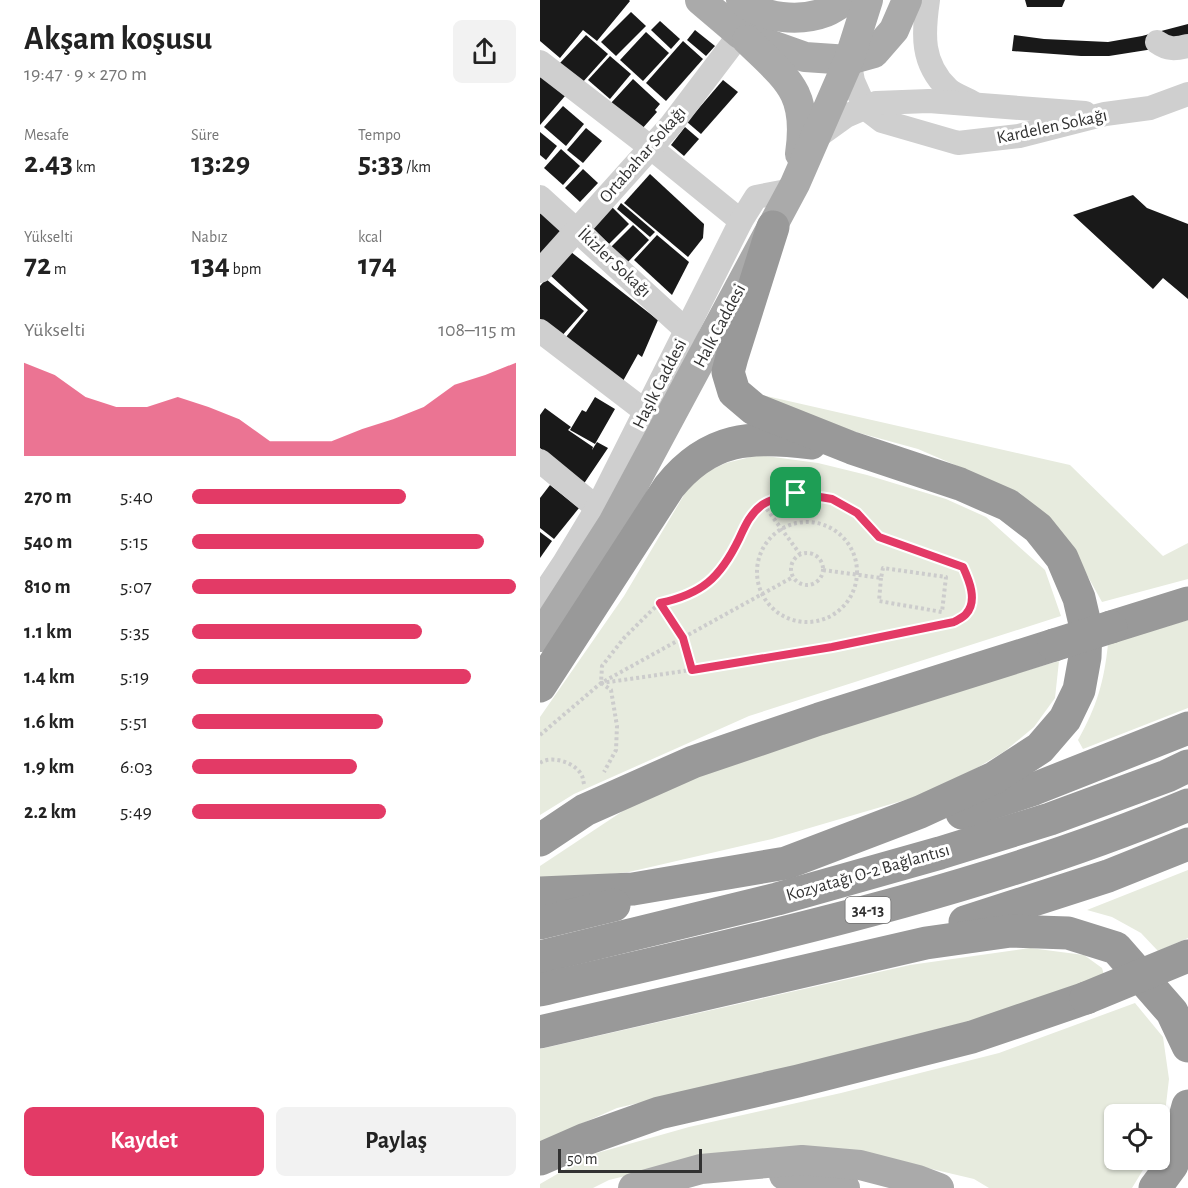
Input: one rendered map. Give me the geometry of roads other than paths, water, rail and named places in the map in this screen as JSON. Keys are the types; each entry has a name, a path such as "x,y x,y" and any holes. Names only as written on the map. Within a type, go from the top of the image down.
{"highway":[{"path":"540,894 633,889 786,862 920,812 994,778 1040,748 1065,719 1078,690 1085,657 1086,628 1079,598 1062,558 1038,528 999,500 960,484 852,448 754,409 734,392 728,372 772,227"},
{"path":"540,686 669,487 683,470 703,455 727,444 756,439 781,439 852,448"},
{"path":"540,840 585,800 693,762 1188,603"},
{"path":"540,923 906,832 1002,800 1188,728"},
{"name":"Kozyatağı O-2 Bağlantısı","path":"540,957 777,899 940,853 1050,819 1167,776 1188,766"},
{"name":"Kozyatağı O-2 Bağlantısı","path":"540,990 773,935 910,899 1046,859 1188,805"},
{"path":"635,1010 898,943 1108,876 1188,844"},
{"path":"540,1032 926,944 1011,931 1068,933 1116,948 1172,1011 1188,1046"},
{"path":"540,1159 586,1139 659,1113 972,1037 1086,998 1188,956"},
{"path":"1155,1188 1172,1165 1188,1106"}],"main road":[{"path":"700,0 740,34 796,92 803,118 803,136 794,187"},
{"path":"741,0 772,15 800,18 826,12 846,0"},
{"name":"Halk Caddesi","path":"540,636 613,523 794,187 849,60 868,0"},
{"path":"740,34 805,57 849,60 874,53 894,30 907,0"},
{"path":"633,1188 701,1169 802,1161 860,1165 918,1180 939,1188"},
{"path":"743,1166 845,1188"}],"street":[{"path":"928,0 924,44 930,66 949,90 975,104"},
{"name":"Ortabahar Sokağı","path":"540,271 671,125 740,34"},
{"path":"1157,42 1165,48 1188,45"},
{"path":"849,60 852,81 865,108"},
{"path":"540,62 741,221"},
{"name":"Kardelen Sokağı","path":"865,108 882,121 958,143 1019,136 1105,114 1150,108 1188,94"},
{"path":"814,139 846,116 876,103 929,101 1105,114"},
{"name":"Haşlk Caddesi","path":"541,597 597,508 741,221 756,197 794,187"},
{"name":"İkizler Sokağı","path":"540,197 579,230 687,331"},
{"path":"540,331 646,412"},
{"path":"540,461 597,508"}]}
